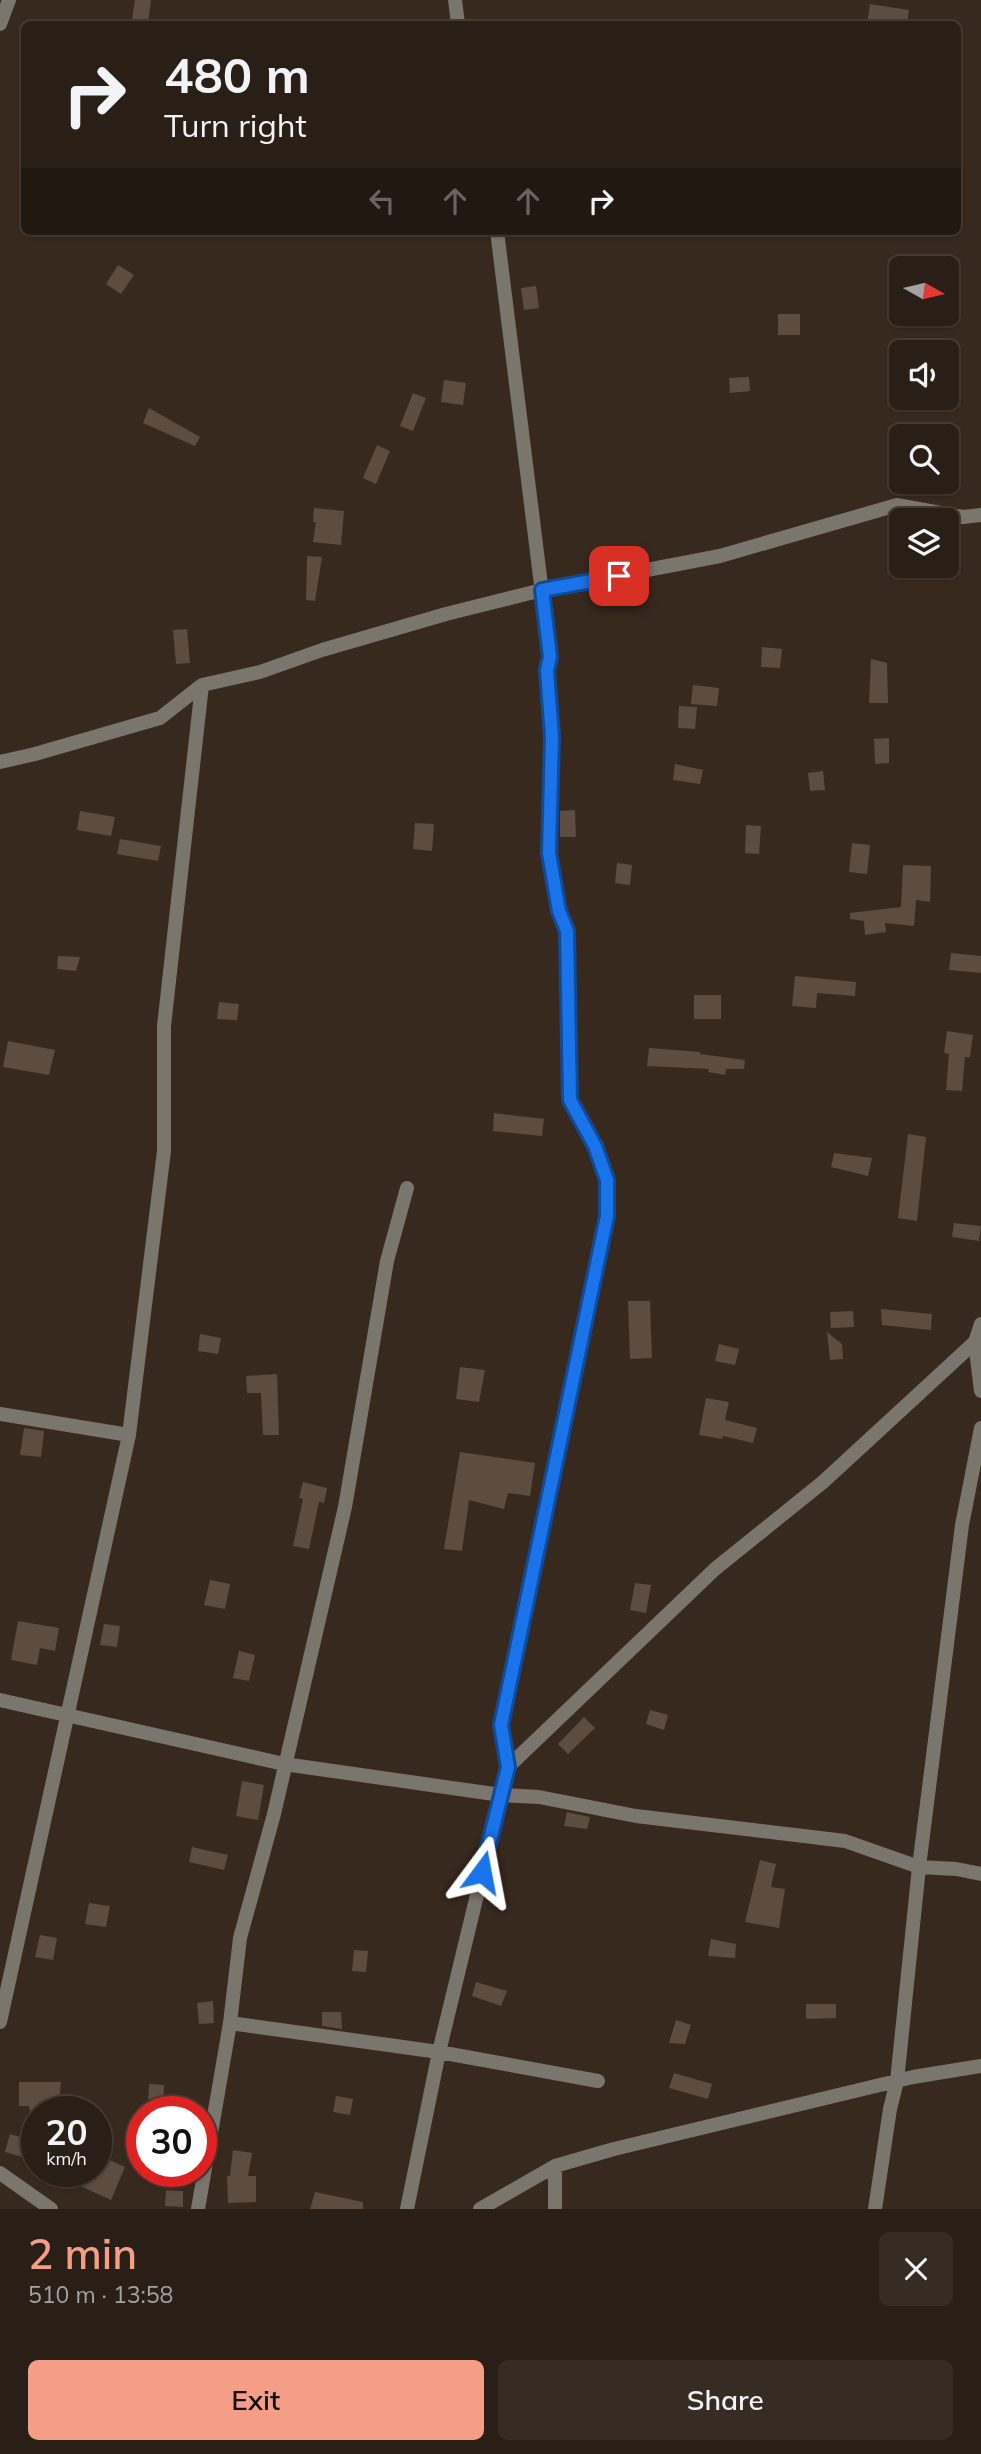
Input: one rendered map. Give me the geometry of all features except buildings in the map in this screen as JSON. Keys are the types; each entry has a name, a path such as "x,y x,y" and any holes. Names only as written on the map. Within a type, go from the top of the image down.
{"street":[{"path":"0,24 9,0"},
{"path":"455,0 458,21"},
{"path":"407,2209 439,2052 508,1767 501,1725 607,1216 607,1180 595,1146 570,1100 567,931 559,911 549,853 552,737 547,671 550,657 498,235"},
{"path":"0,762 160,718 202,685 260,672 446,614 542,590 720,556 897,506 963,517 981,515"},
{"path":"0,2022 129,1435 164,1151 164,1026 202,685"},
{"path":"198,2209 230,2023 240,1938 274,1814 345,1507 387,1261 407,1188"},
{"path":"981,1324 975,1342 981,1391"},
{"path":"508,1767 715,1569 823,1482 975,1342"},
{"path":"0,1414 129,1435"},
{"path":"876,2209 890,2109 897,2081 919,1867 962,1525 981,1428"},
{"path":"0,1700 284,1764 501,1795 539,1797 636,1816 845,1842 919,1867 956,1869 981,1874"},
{"path":"230,2023 439,2052 598,2081"},
{"path":"480,2209 555,2166 650,2140 897,2081 981,2066"},
{"path":"555,2166 555,2209"},
{"path":"0,2173 51,2209"}],"route":[{"path":"482,1872 508,1767 501,1725 607,1216 607,1180 595,1146 570,1100 567,931 559,911 549,853 552,737 547,671 550,657 542,590 619,576"}]}
